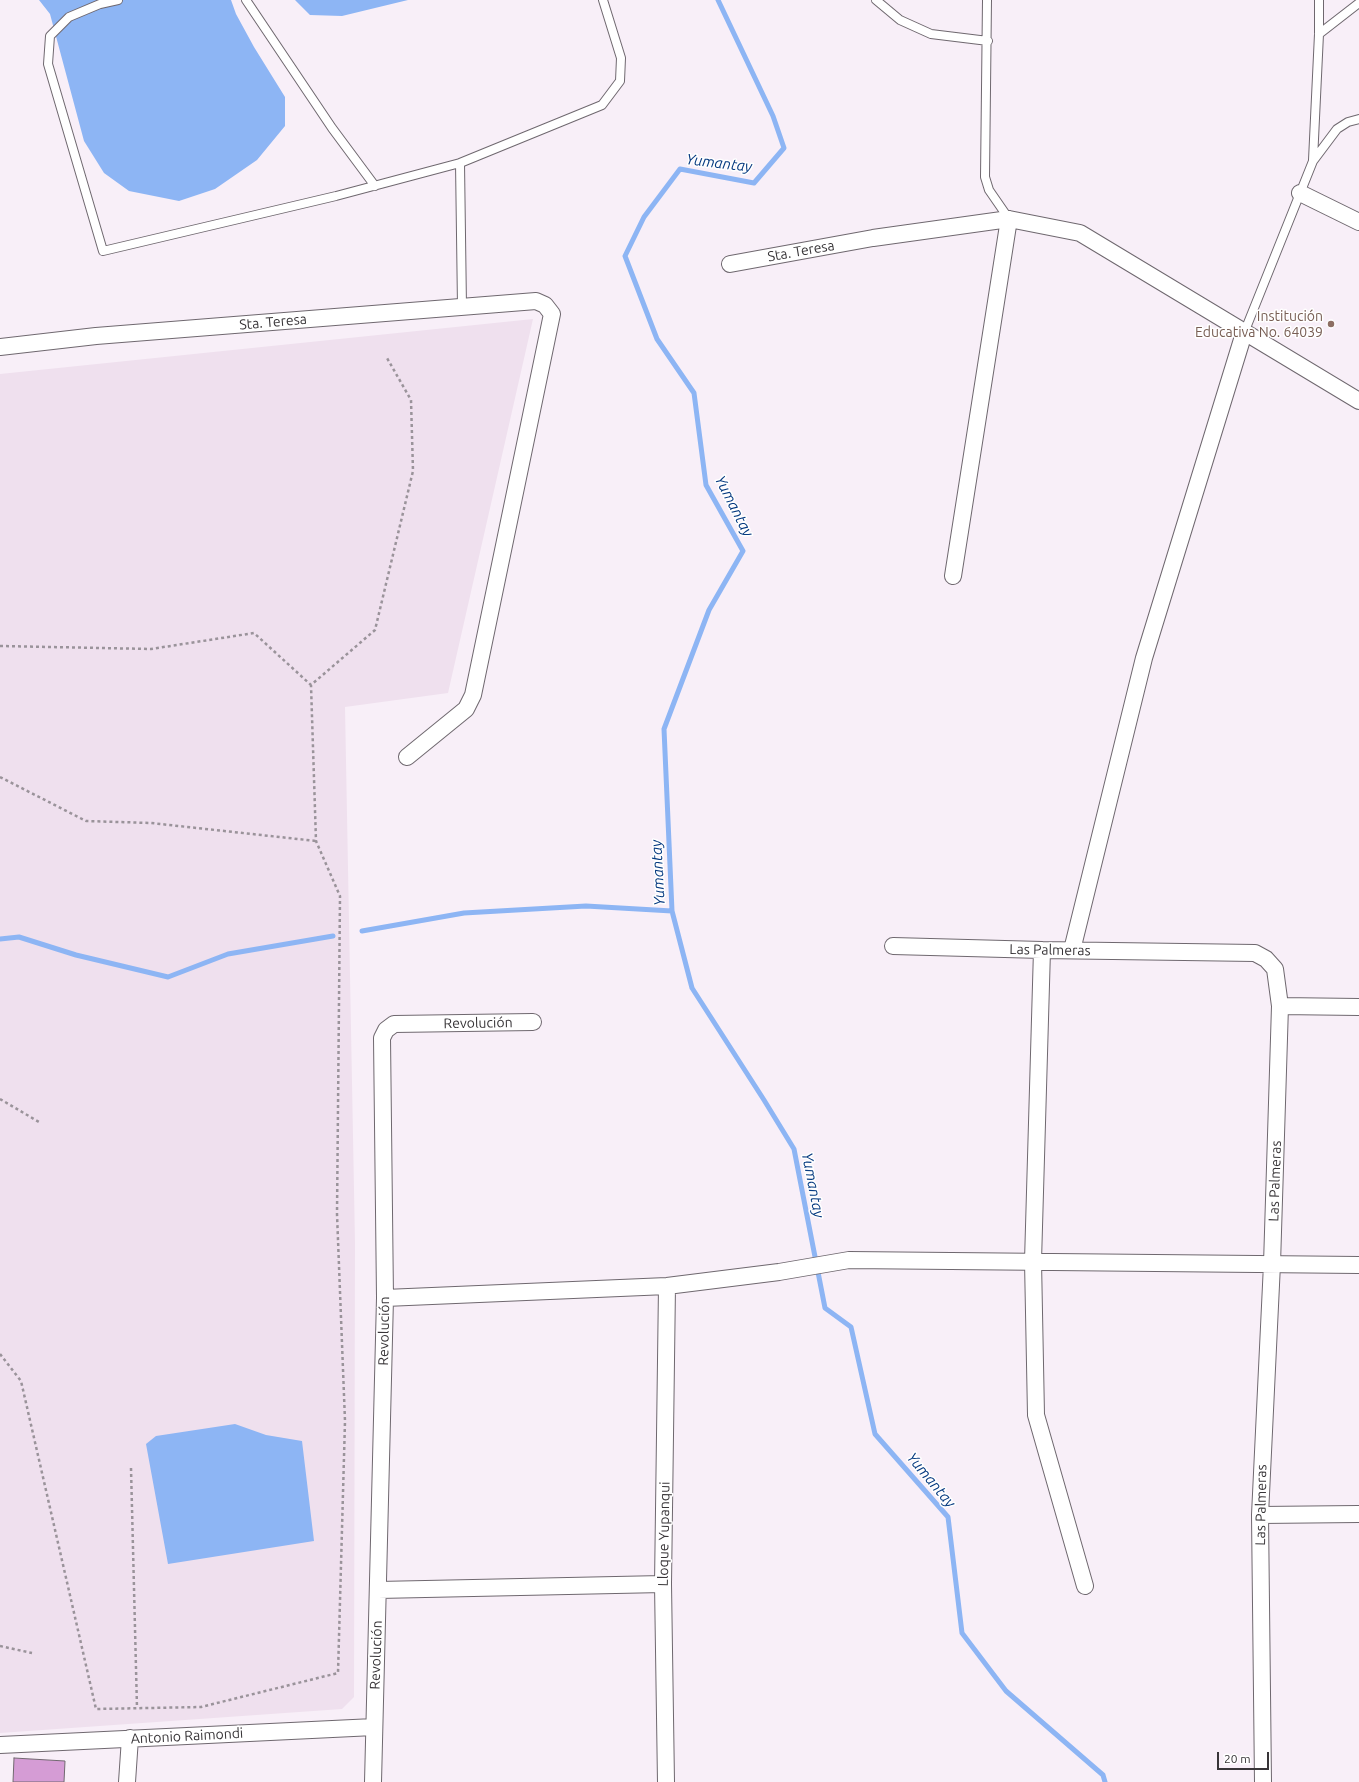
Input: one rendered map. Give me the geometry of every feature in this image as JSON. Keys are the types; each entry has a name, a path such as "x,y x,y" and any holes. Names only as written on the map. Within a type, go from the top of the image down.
{"street":[{"path":"1300,193 1359,222"},
{"name":"Sta. Teresa","path":"730,264 873,238 1009,219 1080,233 1359,401"},
{"path":"954,576 1009,219"},
{"name":"Sta. Teresa","path":"0,346 104,335 536,301 545,305 552,314 473,695 466,709 406,757"},
{"path":"1072,950 1144,658 1244,332"},
{"name":"Las Palmeras","path":"893,946 1255,953 1266,959 1275,969 1280,1006 1272,1264 1260,1514 1263,1782"},
{"path":"1042,950 1033,1261 1036,1415 1085,1586"},
{"path":"1280,1006 1359,1007"},
{"name":"Revolución","path":"373,1782 385,1298 382,1038 386,1030 394,1024 533,1022"},
{"path":"385,1298 667,1286 780,1272 849,1260 1359,1265"},
{"name":"Lloque Yupanqui","path":"666,1782 663,1584 667,1286"},
{"path":"1260,1514 1359,1514"},
{"path":"378,1590 663,1584"},
{"name":"Antonio Raimondi","path":"0,1745 374,1728"},
{"path":"127,1782 130,1738"}],"lane":[{"path":"118,0 100,4 69,17 50,36 48,64 103,251 375,186 460,163 602,105 620,81 621,58 603,0"},
{"path":"246,0 332,128 375,186"},
{"path":"876,0 900,20 931,34 988,41"},
{"path":"987,0 988,41 985,177 989,190 1009,219"},
{"path":"1313,161 1319,34 1318,0"},
{"path":"1319,34 1359,2"},
{"path":"1244,332 1313,161 1337,129 1348,122 1359,119"},
{"path":"460,163 462,307"}],"path":[{"path":"311,685 375,630 413,471 410,400 387,358"},
{"path":"0,646 151,650 254,633 311,685 316,841 340,896 337,1214 345,1421 338,1673 201,1706 96,1710 21,1381 0,1354"},
{"path":"0,777 86,820 151,823 316,841"},
{"path":"0,1099 39,1122"},
{"path":"131,1468 136,1708"},
{"path":"0,1646 32,1653"}],"shaded area":[{"path":"533,319 448,693 345,707 355,1243 354,1697 342,1709 0,1733 0,374"}],"water":[{"path":"39,0 231,0 236,14 254,47 285,97 285,126 257,160 215,189 179,201 129,191 104,173 84,141 50,14"},
{"path":"295,0 408,0 342,16 310,15"},
{"path":"235,1424 266,1435 302,1441 314,1541 168,1564 146,1444 156,1436"}],"building":[{"path":"14,1758 65,1761 64,1782 13,1782"}],"waterway":[{"name":"Yumantay","path":"718,0 773,116 784,148 754,183 680,169 644,217 625,256 657,339 694,393 706,485 743,551 709,610 664,729 672,911 692,988 794,1149 825,1308 851,1327 875,1434 948,1517 962,1633 1006,1691 1103,1775 1105,1782"},
{"path":"362,931 464,913 586,906 672,911"},
{"path":"0,939 19,937 76,955 168,977 228,954 333,936"}],"place":[{"name":"Institución Educativa No. 64039","path":"1331,324"}]}
